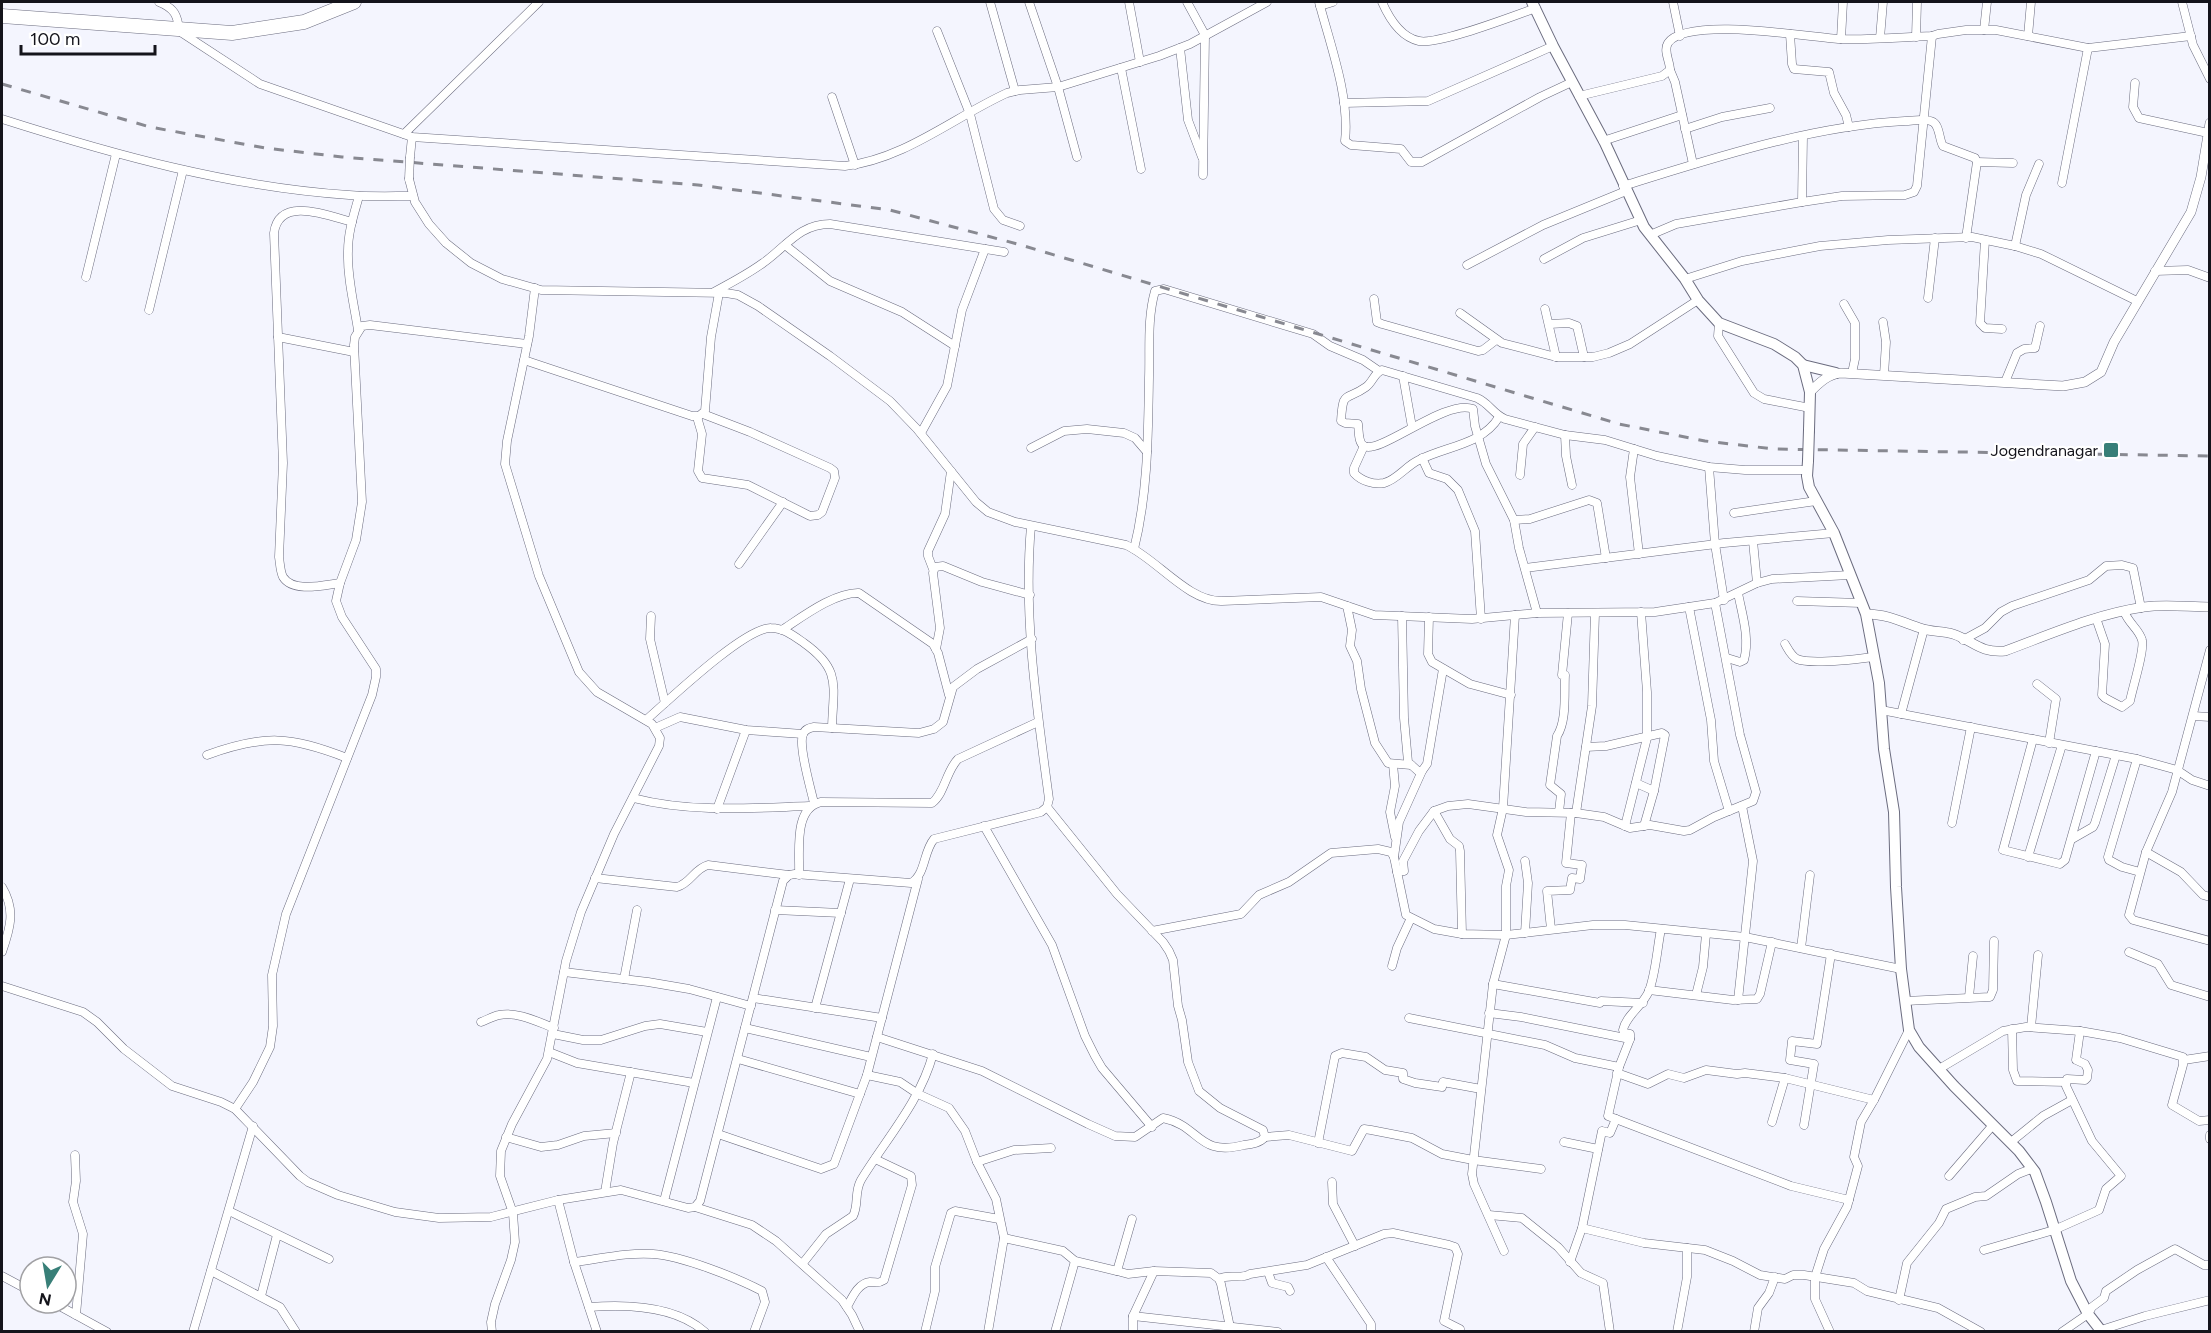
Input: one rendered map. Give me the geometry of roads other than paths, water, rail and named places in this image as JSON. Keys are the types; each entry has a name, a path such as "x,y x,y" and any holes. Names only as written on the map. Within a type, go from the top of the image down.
{"highway":[{"path":"2,16 178,31 232,33 304,22 354,2"}],"main road":[{"path":"1534,5 1641,220 1698,300 1719,323 1774,344 1796,357 1803,365 1810,392 1809,487 1834,533 1866,614 1879,683 1884,749 1894,812 1901,969 1909,1030 1919,1047 2011,1142 2035,1172 2071,1281 2088,1314 2101,1331"},
{"path":"1803,365 1836,373"}],"street":[{"path":"159,2 174,11 178,18 178,31 260,84 408,135 799,164 855,165 874,160 907,146 999,97 1015,91 1058,87 1180,48 1267,2"},
{"path":"539,2 408,135 409,179 413,196 429,224 446,243 471,263 502,279 535,288 738,295 758,306 890,401 921,434 976,502 988,512 1015,522 1111,541 1134,549 1206,600 1321,597 1374,615 1481,619 1537,613 1641,612 1720,602 1757,582 1791,577 1850,575"},
{"path":"990,2 1015,91"},
{"path":"1029,2 1058,87 1077,157"},
{"path":"1129,2 1140,62"},
{"path":"1187,2 1205,35 1203,175"},
{"path":"1245,13 1247,2"},
{"path":"1333,2 1320,4 1344,103 1347,144 1401,149 1408,160 1416,163 1422,162 1540,97 1572,82"},
{"path":"1382,2 1391,21 1409,36 1422,41 1446,38 1534,5"},
{"path":"1673,2 1680,36"},
{"path":"1841,39 1844,2"},
{"path":"1880,38 1883,2"},
{"path":"1916,37 1917,2"},
{"path":"1984,30 1987,2"},
{"path":"2028,36 2031,2"},
{"path":"2182,2 2206,75 2210,79"},
{"path":"1693,164 1675,82 1670,70 1667,47 1674,39 1693,32 1720,28 1841,39 1932,36 1984,30 2007,31 2088,48 2192,36"},
{"path":"937,31 970,114 994,209 1003,220 1020,226"},
{"path":"1790,34 1794,69 1829,72 1834,93 1846,116 1849,128"},
{"path":"1650,235 1676,224 1802,202 1842,196 1905,195 1914,192 1917,186 1932,36"},
{"path":"1344,103 1428,100 1553,46"},
{"path":"1180,48 1188,120 1203,160"},
{"path":"2062,183 2088,48"},
{"path":"1121,68 1141,169"},
{"path":"1579,96 1662,76 1670,70"},
{"path":"2135,83 2133,107 2139,118 2208,133"},
{"path":"832,97 855,165"},
{"path":"1685,129 1722,117 1770,108"},
{"path":"1603,141 1682,115"},
{"path":"2,118 116,154 249,183 359,196 413,196"},
{"path":"1467,265 1543,225 1624,188 1693,164 1803,136 1888,122 1924,120 1929,120 1936,125 1943,147 1973,156 1977,162 1966,238"},
{"path":"1810,392 1821,381 1836,373 2063,386 2090,380 2098,375 2104,368 2114,342 2137,301 2191,212 2196,199 2210,123"},
{"path":"1802,202 1803,136"},
{"path":"86,277 116,154"},
{"path":"1977,162 2013,163"},
{"path":"2015,246 2026,195 2039,164"},
{"path":"150,310 183,170"},
{"path":"358,330 348,263 352,222 359,196"},
{"path":"340,583 306,586 290,584 281,571 279,557 283,463 274,233 280,217 298,210 311,211 352,222"},
{"path":"1544,259 1583,238 1641,220"},
{"path":"716,293 756,268 812,225 830,224 1004,252"},
{"path":"1928,298 1935,238"},
{"path":"1685,279 1742,261 1820,246 1888,240 1966,238 2015,246 2041,254 2137,301"},
{"path":"1985,240 1980,323 1981,327 2002,329"},
{"path":"786,245 830,281 902,312 955,346"},
{"path":"921,434 947,386 962,310 985,249"},
{"path":"2156,271 2188,270 2210,278"},
{"path":"492,1332 491,1322 495,1304 515,1242 513,1213 500,1176 499,1163 506,1137 544,1068 554,1031 564,972 581,912 614,834 658,751 660,738 655,728 646,720 597,692 579,672 539,576 505,464 507,441 527,344 535,288"},
{"path":"1134,549 1142,514 1147,452 1150,322 1155,293 1158,289 1175,292 1313,334 1334,349 1363,360 1379,371 1477,398 1488,404 1499,417 1535,427 1565,435 1605,440 1657,456 1709,467 1745,470 1808,465"},
{"path":"524,360 700,415 804,455 834,471 835,478 831,490 818,515 807,515 748,485 702,478 698,471 702,434 700,415 706,400 716,293"},
{"path":"1374,299 1377,322 1382,324 1478,351 1496,340"},
{"path":"1460,313 1496,340 1542,355 1584,357 1604,354 1625,347 1698,300"},
{"path":"1844,304 1855,323 1855,359 1852,373"},
{"path":"1545,309 1556,357"},
{"path":"1549,324 1569,322 1576,326 1584,357"},
{"path":"1883,322 1886,342 1884,375"},
{"path":"1719,323 1720,339 1758,397 1810,408"},
{"path":"235,1109 261,1067 270,1047 273,1026 272,975 286,914 376,677 369,657 338,609 336,601 340,583 356,540 362,501 355,337 363,326 370,325 527,344"},
{"path":"2005,382 2017,353 2024,349 2035,348 2040,326"},
{"path":"278,337 354,352"},
{"path":"1379,371 1366,387 1348,395 1343,402 1341,421 1358,424 1360,442 1364,446 1374,447 1412,427 1461,407 1473,409 1486,464 1514,520 1537,613"},
{"path":"1403,376 1412,427"},
{"path":"1364,446 1354,473 1367,482 1387,482 1422,458 1489,431 1499,417"},
{"path":"1520,475 1523,444 1535,427"},
{"path":"1031,448 1064,431 1087,429 1124,433 1135,438 1147,452"},
{"path":"1565,435 1566,456 1572,485"},
{"path":"1634,449 1630,477 1638,554"},
{"path":"1422,458 1430,473 1447,479 1458,490 1475,531 1481,619"},
{"path":"1396,872 1404,871 1403,861 1419,831 1434,812 1461,805 1526,812 1573,813 1612,819 1630,828 1650,825 1684,831 1753,801 1756,792 1740,735 1727,658 1709,467"},
{"path":"949,697 936,649 940,628 933,569 928,550 945,514 951,471"},
{"path":"1514,520 1530,519 1583,501 1594,500 1597,503 1606,558"},
{"path":"1734,513 1816,501"},
{"path":"739,564 783,502"},
{"path":"718,1134 813,1167 828,1168 834,1164 867,1075 918,879 929,846 934,839 1041,812 1047,807 1049,799 1038,722 1032,639 1029,552 1031,526"},
{"path":"1525,568 1715,544 1834,533"},
{"path":"1753,540 1757,582"},
{"path":"933,569 939,565 943,566 982,582 1030,595"},
{"path":"1964,640 1985,628 2001,612 2012,606 2089,580 2110,565 2133,568 2141,608"},
{"path":"782,630 831,601 850,593 859,593 929,641 936,649"},
{"path":"1727,658 1740,662 1744,660 1745,655 1746,633 1738,593"},
{"path":"1797,601 1861,603"},
{"path":"1347,606 1352,630 1350,646 1357,661 1361,689 1375,743 1385,760 1393,764 1411,765 1422,771"},
{"path":"1689,607 1711,720 1714,761 1729,812"},
{"path":"1866,614 1886,615 1924,629 1952,634 1979,648 2005,651 2096,618 2124,611 2141,608 2210,607"},
{"path":"2096,618 2105,644 2102,695 2122,707 2130,701 2143,644 2140,634 2128,621 2124,611"},
{"path":"1625,826 1647,738 1647,692 1641,612"},
{"path":"1558,812 1561,794 1550,785 1557,736 1561,730 1568,613"},
{"path":"1551,929 1547,891 1570,890 1572,878 1580,879 1582,865 1566,863 1592,705 1595,613"},
{"path":"1504,1251 1474,1184 1473,1160 1493,984 1506,935 1506,886 1509,870 1497,835 1503,808 1515,615"},
{"path":"651,616 650,635 665,703"},
{"path":"1402,616 1404,718 1408,762 1411,765"},
{"path":"1429,617 1429,659 1470,684 1511,694"},
{"path":"646,720 695,677 764,628 782,630 818,654 830,670 832,728"},
{"path":"1901,714 1924,629"},
{"path":"800,875 803,816 812,805 801,745 806,730 814,727 907,733 929,731 943,722 949,697 953,687 959,681 1032,639"},
{"path":"1785,644 1793,656 1802,660 1851,660 1874,657"},
{"path":"2210,651 2172,792 2146,852 2129,909 2130,918 2210,941"},
{"path":"1443,669 1427,764 1398,822 1395,839 1396,872 1406,915 1434,929 1462,934 1506,935 1605,925 1745,938 1901,969"},
{"path":"2037,684 2056,699 2049,743"},
{"path":"1881,710 2138,759 2177,770 2192,780 2210,786"},
{"path":"2193,716 2210,717"},
{"path":"655,728 680,717 746,730 803,734"},
{"path":"633,798 682,808 717,809 932,803 937,799 951,767 958,759 1038,722"},
{"path":"1952,823 1971,727"},
{"path":"717,809 746,730"},
{"path":"1586,747 1606,746 1662,733 1665,738 1644,826"},
{"path":"2032,739 2003,847 2006,852 2028,857 2062,863 2065,861 2096,752"},
{"path":"207,755 240,743 265,740 304,743 347,758"},
{"path":"2028,857 2062,745"},
{"path":"2072,839 2093,827 2116,755"},
{"path":"2138,759 2108,857 2109,860 2122,867 2140,872"},
{"path":"1393,764 1395,786 1390,812 1395,839"},
{"path":"1636,783 1654,791"},
{"path":"1738,1000 1754,861 1742,806"},
{"path":"1047,807 1117,894 1163,942 1173,960 1188,1062 1197,1088 1220,1108 1263,1130 1265,1137"},
{"path":"1434,812 1450,839 1459,846 1462,934"},
{"path":"984,826 1052,945 1085,1036 1095,1056 1102,1068 1152,1127"},
{"path":"1152,931 1241,914 1260,895 1289,882 1330,853 1378,849 1391,852 1394,857"},
{"path":"2146,852 2181,872 2203,895 2210,897"},
{"path":"1525,861 1528,883 1525,933"},
{"path":"595,878 633,884 677,887 688,882 698,869 708,865 789,875 905,883 918,879"},
{"path":"694,1207 700,1201 782,884 789,875"},
{"path":"1801,948 1810,875"},
{"path":"815,1008 850,879"},
{"path":"2,887 8,898 12,916 2,952"},
{"path":"624,979 637,910"},
{"path":"775,910 841,913"},
{"path":"1392,966 1397,948 1411,918"},
{"path":"1570,1262 1582,1228 1602,1131 1610,1133 1618,1070 1630,1039 1630,1034 1623,1030 1626,1018 1643,1003 1649,990 1661,929"},
{"path":"1696,995 1703,967 1706,934"},
{"path":"1905,1001 1990,997 1992,995 1994,940"},
{"path":"1649,990 1753,1001 1760,994 1772,942"},
{"path":"2129,952 2161,966 2171,985 2210,997"},
{"path":"1804,1125 1814,1064 1790,1060 1792,1041 1817,1044 1831,954"},
{"path":"2031,1028 2038,955"},
{"path":"1969,997 1973,956"},
{"path":"564,972 667,985 717,997 882,1018"},
{"path":"1493,984 1600,1003 1601,1000 1643,1003"},
{"path":"2,987 83,1012 97,1022 124,1049 172,1086 235,1109 300,1176 315,1186 395,1212 427,1217 464,1218 513,1213 558,1200 625,1190 688,1208 694,1207 752,1225 776,1240 803,1263 847,1307 860,1332"},
{"path":"664,1201 717,997"},
{"path":"1490,1013 1630,1039"},
{"path":"481,1022 507,1014 583,1040 601,1040 645,1026 660,1024 707,1032"},
{"path":"1409,1018 1545,1045 1575,1058 1618,1070 1648,1084 1668,1074 1684,1078 1706,1070 1785,1078 1874,1100"},
{"path":"745,1028 871,1057"},
{"path":"1939,1069 2003,1031 2031,1028 2080,1031 2132,1041 2179,1055 2184,1060"},
{"path":"2012,1029 2013,1070 2017,1081 2066,1082"},
{"path":"1830,1332 1815,1299 1815,1277 1824,1249 1844,1214 1849,1200 1858,1166 1854,1157 1863,1115 1874,1100 1909,1030"},
{"path":"2066,1082 2067,1078 2085,1080 2087,1078 2088,1070 2085,1064 2076,1060 2080,1031"},
{"path":"877,1037 982,1071 1115,1136 1134,1137 1163,1119 1173,1120 1207,1145 1214,1147 1234,1148 1262,1141 1265,1137 1289,1135 1352,1151 1364,1129 1412,1138 1442,1154 1541,1169"},
{"path":"549,1052 577,1063 694,1083"},
{"path":"1318,1143 1335,1056 1342,1053 1370,1058 1386,1070 1403,1072 1403,1078 1415,1083 1442,1087 1443,1082 1481,1089"},
{"path":"803,1263 826,1234 853,1216 857,1188 918,1094 927,1076 933,1054"},
{"path":"2184,1060 2210,1056"},
{"path":"738,1059 860,1094"},
{"path":"2184,1060 2172,1105 2199,1121 2210,1120"},
{"path":"605,1192 631,1072"},
{"path":"867,1075 900,1082 918,1094 949,1108 965,1131 977,1162 996,1199 1004,1238 988,1332"},
{"path":"1772,1122 1785,1078"},
{"path":"1984,1250 2054,1230 2099,1210 2106,1189 2121,1176 2092,1141 2066,1082"},
{"path":"2011,1142 2043,1116 2072,1100"},
{"path":"1612,1118 1791,1186 1849,1200"},
{"path":"1948,1176 1993,1125"},
{"path":"194,1332 253,1126"},
{"path":"506,1137 541,1147 558,1145 579,1137 616,1133"},
{"path":"1564,1142 1598,1149"},
{"path":"977,1162 1014,1150 1051,1148"},
{"path":"75,1155 76,1181 73,1202 84,1234 78,1295"},
{"path":"847,1307 861,1285 870,1282 879,1283 884,1280 912,1185 911,1176 875,1159"},
{"path":"1899,1299 1907,1263 1939,1223 1946,1209 1975,1197 1986,1196 2018,1174 2031,1169"},
{"path":"1332,1182 1333,1204 1354,1246"},
{"path":"558,1200 574,1262 597,1332"},
{"path":"229,1211 329,1259"},
{"path":"925,1332 935,1291 935,1267 952,1211 999,1219"},
{"path":"1489,1215 1522,1218 1558,1247 1581,1273 1603,1283 1610,1332"},
{"path":"1117,1271 1132,1219"},
{"path":"1582,1228 1644,1243 1705,1250 1760,1275 1785,1279 1793,1275 1804,1275 1854,1283 1867,1292 1938,1308 1981,1332"},
{"path":"1219,1279 1224,1276 1243,1277 1307,1265 1384,1234 1393,1233 1455,1247 1458,1254 1444,1321 1460,1329 1458,1332"},
{"path":"261,1296 277,1235"},
{"path":"1004,1238 1064,1251 1075,1261 1128,1274 1154,1271 1211,1273 1219,1279 1231,1329"},
{"path":"1677,1332 1687,1277 1687,1248"},
{"path":"2062,1332 2088,1314 2092,1307 2104,1298 2106,1291 2137,1270 2175,1249 2204,1265 2210,1265"},
{"path":"574,1262 651,1253 700,1266 762,1291 765,1302 753,1332"},
{"path":"1326,1257 1371,1324 1371,1332"},
{"path":"1055,1332 1075,1261"},
{"path":"211,1271 280,1307 296,1332"},
{"path":"1133,1332 1133,1316 1154,1271"},
{"path":"1268,1272 1272,1283 1288,1287 1290,1292"},
{"path":"2,1276 18,1285"},
{"path":"1754,1332 1758,1308 1769,1293 1775,1277"},
{"path":"2101,1331 2145,1316 2210,1300"},
{"path":"589,1307 618,1305 663,1311 694,1323 705,1332"},
{"path":"76,1315 107,1332"},
{"path":"1133,1316 1231,1329 1278,1332"}],"railway":[{"path":"2,84 150,127 265,148 342,157 698,185 890,210 1021,245 1619,424 1705,441 1774,449 2210,456"}],"place":[{"name":"Jogendranagar","path":"2111,450"}]}
